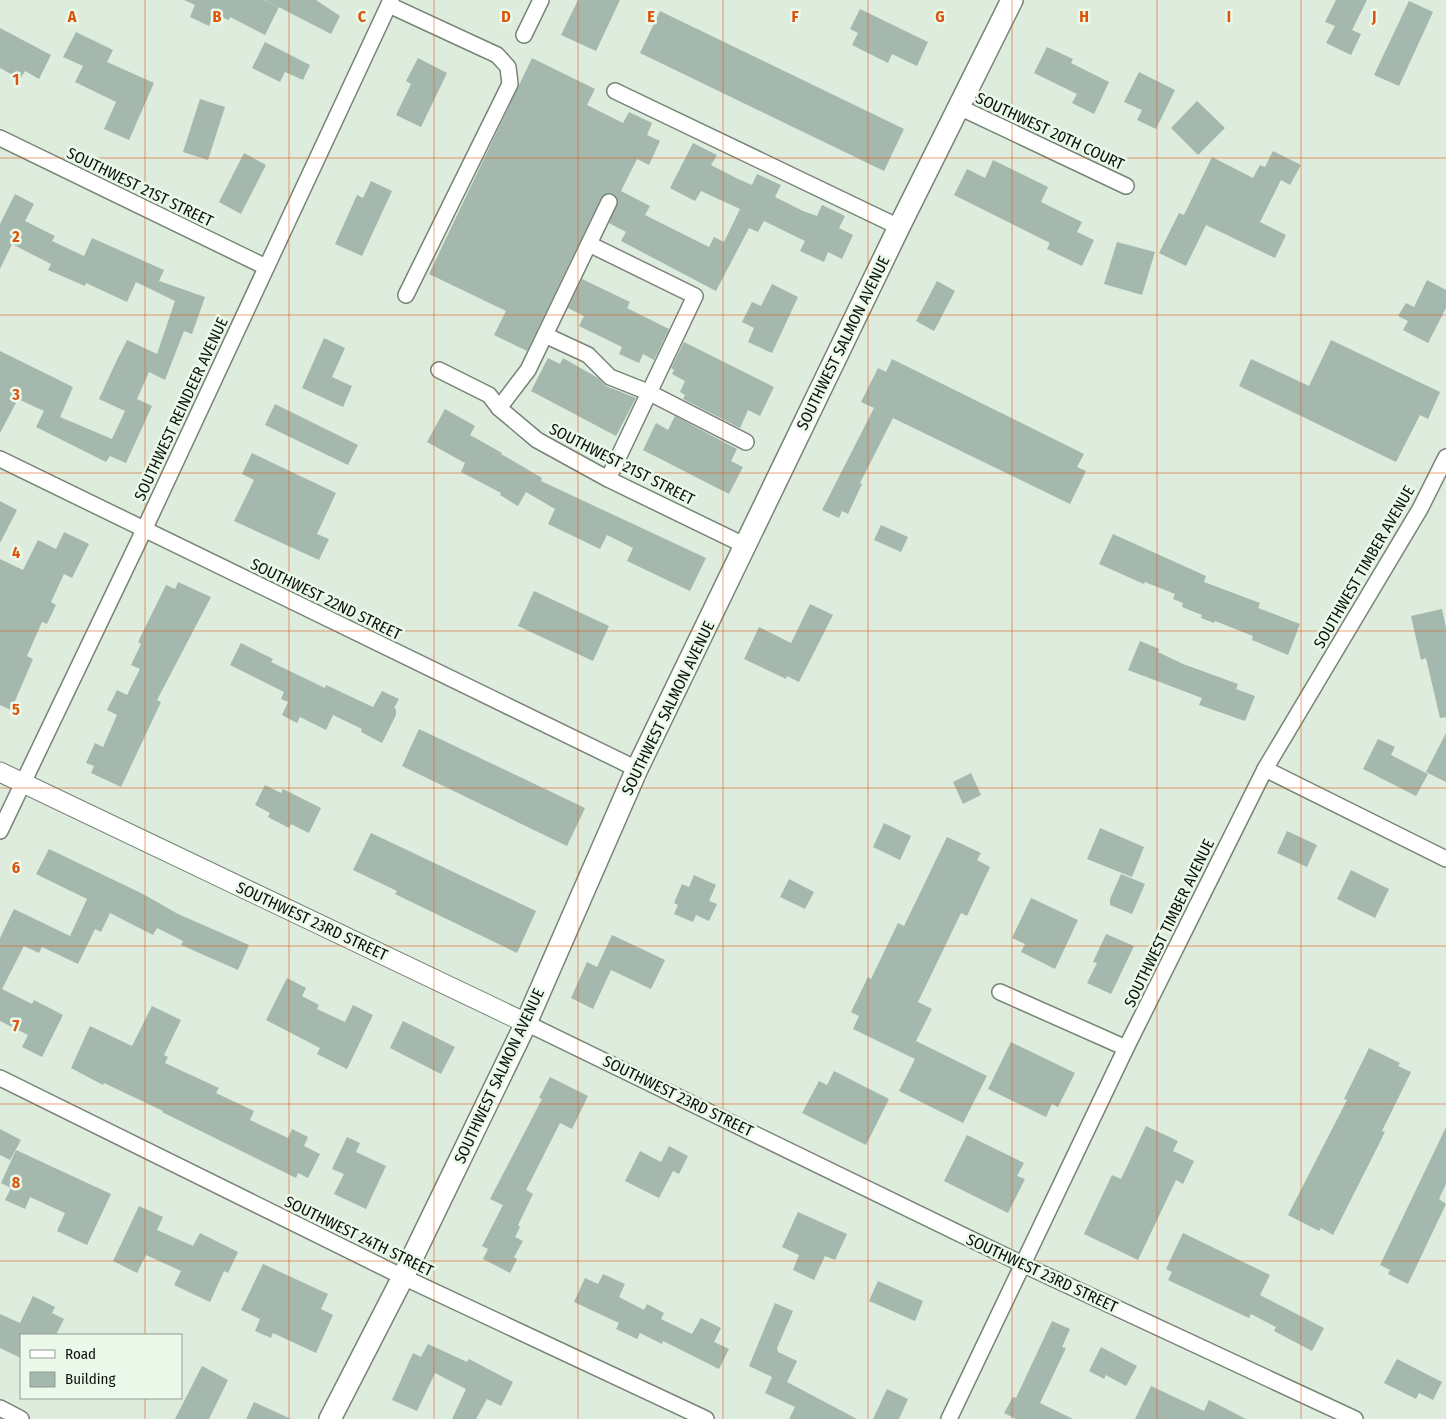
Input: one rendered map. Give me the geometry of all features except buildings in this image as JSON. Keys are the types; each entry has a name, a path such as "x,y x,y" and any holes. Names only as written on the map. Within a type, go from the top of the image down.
{"main road":[{"name":"SOUTHWEST SALMON AVENUE","path":"330,1419 403,1277 526,1023 637,769 1010,0"}],"street":[{"path":"524,35 541,0"},
{"path":"390,2 497,55 508,67 510,84 406,295"},
{"name":"SOUTHWEST REINDEER AVENUE","path":"0,831 144,530 390,2"},
{"path":"615,91 899,227"},
{"name":"SOUTHWEST 20TH COURT","path":"959,107 1126,186"},
{"name":"SOUTHWEST 21ST STREET","path":"0,138 266,267"},
{"path":"499,408 528,370 609,202"},
{"path":"589,244 695,296 608,479"},
{"path":"545,335 588,355 610,377 648,392 746,442"},
{"name":"SOUTHWEST 21ST STREET","path":"440,370 489,395 499,408 537,440 608,479 746,546"},
{"name":"SOUTHWEST TIMBER AVENUE","path":"949,1419 1126,1048 1265,768 1420,509 1446,457"},
{"name":"SOUTHWEST 22ND STREET","path":"0,459 637,769"},
{"path":"1265,768 1446,859"},
{"name":"SOUTHWEST 23RD STREET","path":"0,772 526,1023 1024,1265 1355,1419"},
{"path":"1000,992 1126,1048"},
{"name":"SOUTHWEST 24TH STREET","path":"0,1078 403,1277 706,1419"},
{"path":"0,1408 21,1419"}]}
